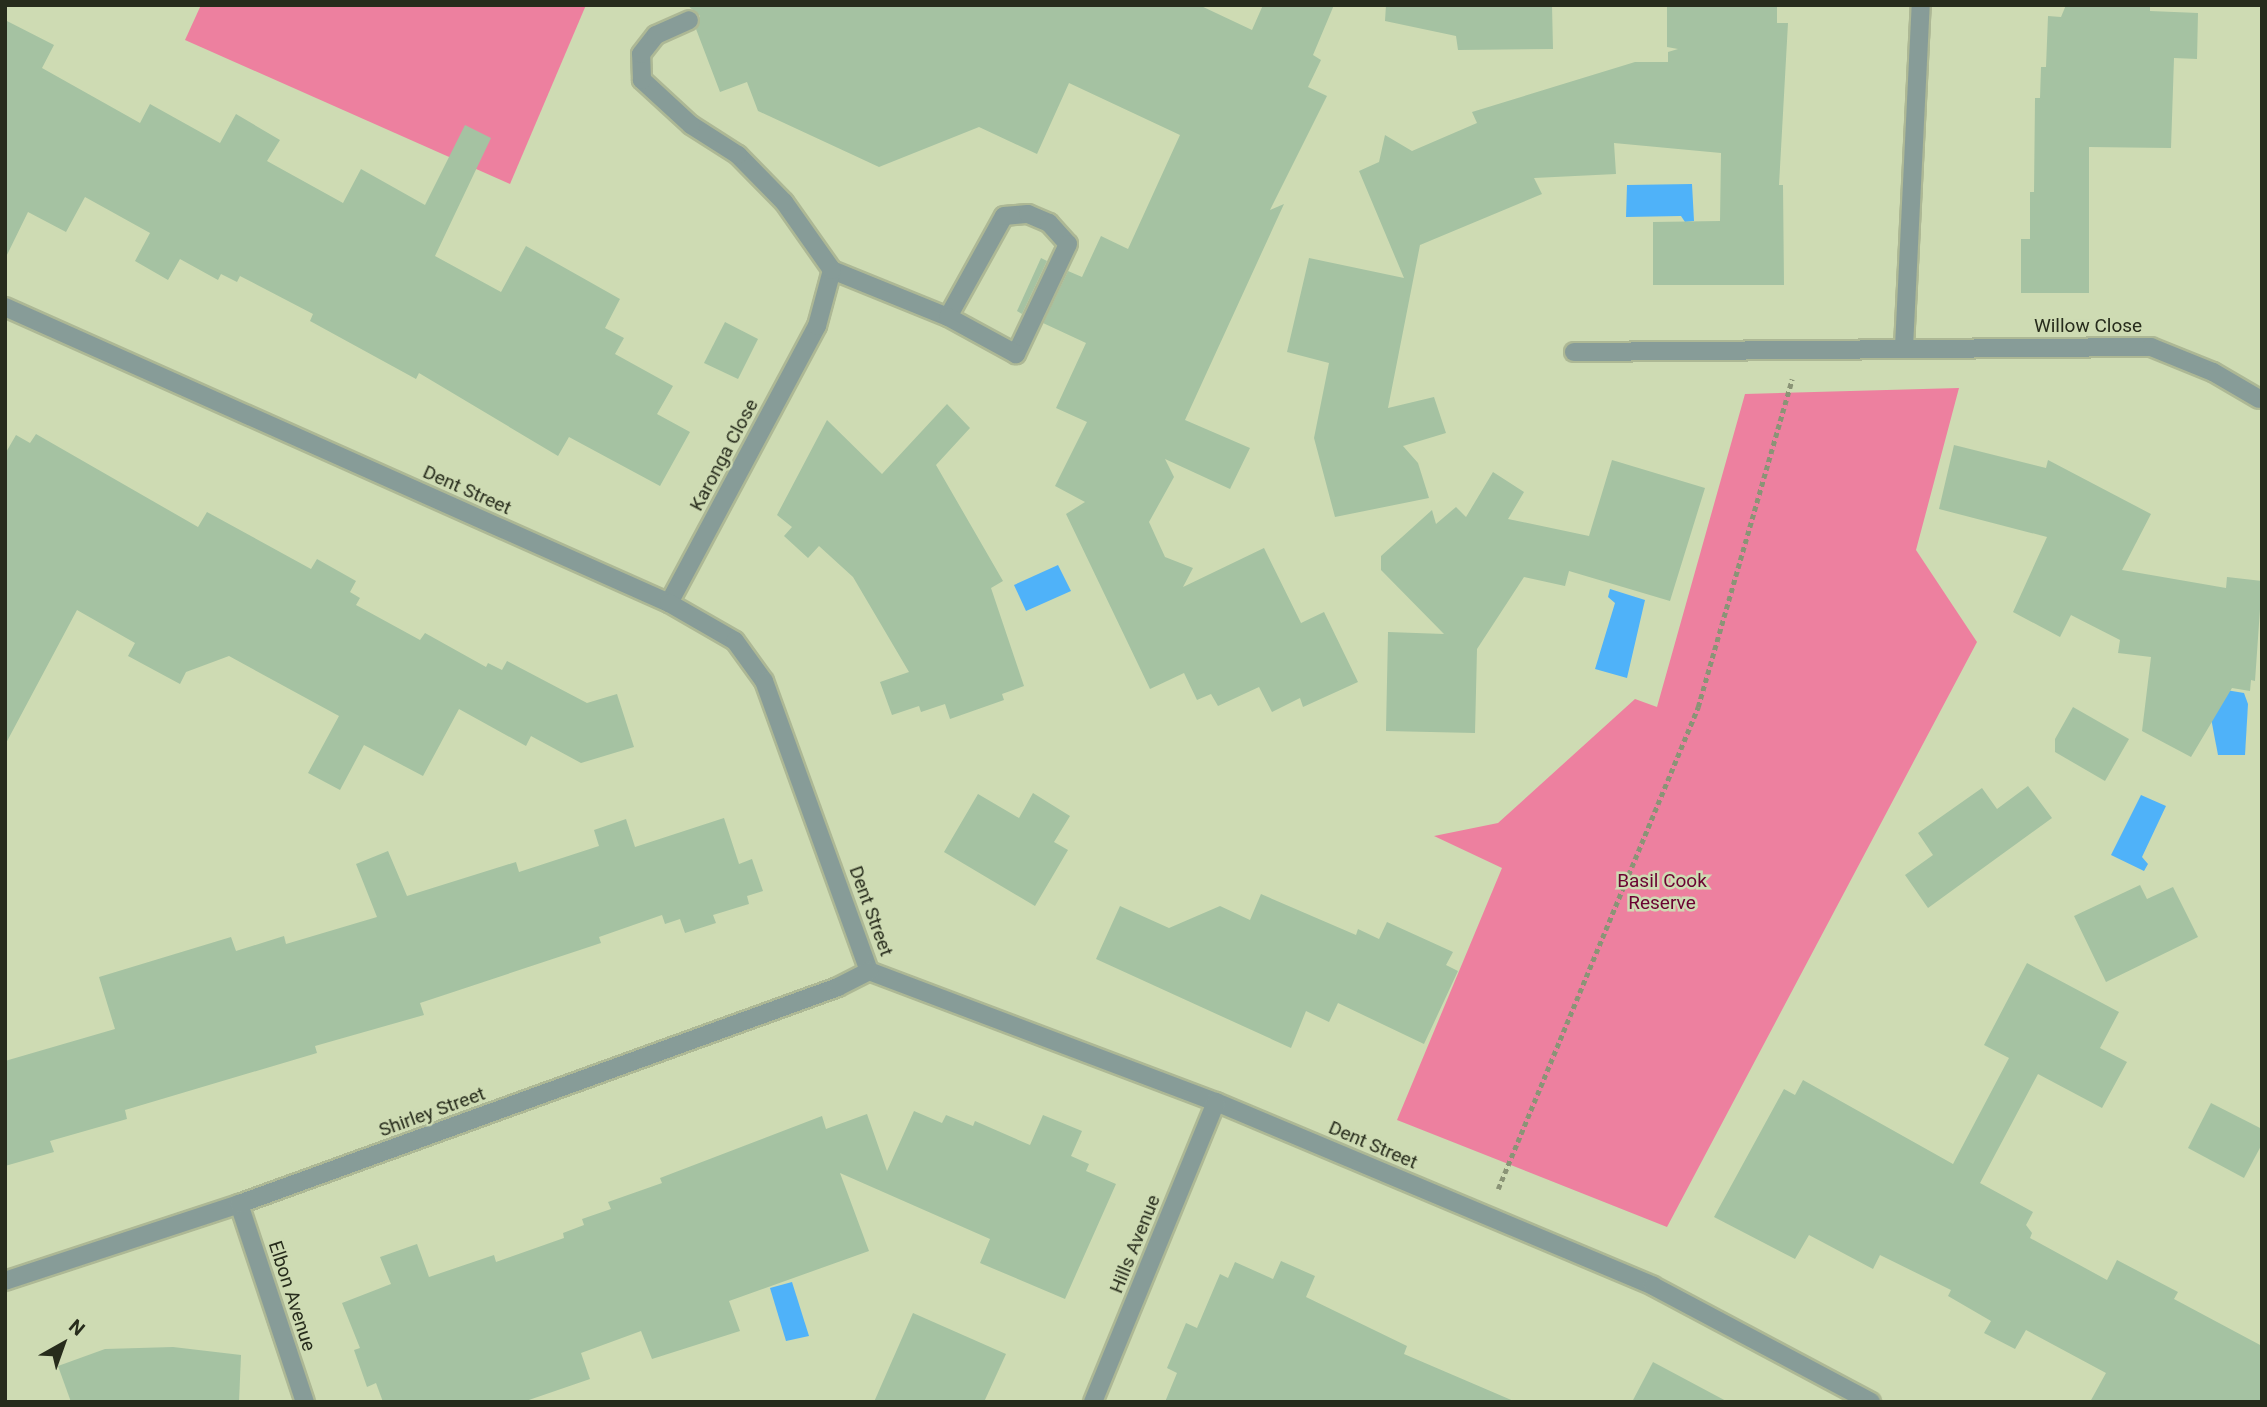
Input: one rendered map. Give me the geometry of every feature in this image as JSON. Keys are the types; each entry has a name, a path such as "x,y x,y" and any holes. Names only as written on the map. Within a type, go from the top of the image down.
{"street":[{"path":"1905,346 1921,5"},
{"path":"689,20 656,35 641,54 642,80 691,125 738,155 784,202 832,270 947,317 1016,354 1068,244 1049,223 1028,214 1004,216 947,317"},
{"name":"Karonga Close","path":"669,603 817,326 832,270"},
{"name":"Dent Street","path":"6,309 669,603 735,641 764,681 869,971 1216,1102 1664,1291 1871,1402"},
{"name":"Willow Close","path":"1574,352 1905,346 2151,347 2213,372 2259,398"},
{"name":"Shirley Street","path":"5,1281 239,1204 838,987 869,971"},
{"name":"Hills Avenue","path":"1093,1402 1216,1102"},
{"name":"Elbon Avenue","path":"239,1204 305,1402"}],"path":[{"path":"1487,1215 1698,707 1801,348"}],"green space":[{"path":"201,5 586,5 510,184 185,40"},
{"name":"Basil Cook Reserve","path":"1959,388 1916,550 1977,642 1667,1227 1397,1120 1502,868 1434,836 1498,823 1635,699 1657,707 1745,394"}],"water":[{"path":"1692,184 1694,221 1685,222 1681,216 1626,217 1627,185"},
{"path":"1058,565 1071,591 1026,611 1014,585"},
{"path":"1610,589 1645,600 1627,678 1595,669 1615,603 1608,597"},
{"path":"2226,690 2244,693 2248,704 2245,755 2218,755 2210,713"},
{"path":"2141,795 2166,806 2142,857 2148,864 2144,871 2111,855"},
{"path":"792,1282 809,1336 786,1341 770,1288"}],"building":[{"path":"687,5 1199,5 1252,30 1263,5 1334,5 1313,55 1321,60 1308,87 1327,96 1270,210 1284,204 1185,420 1250,448 1230,489 1165,459 1174,477 1149,522 1165,557 1193,568 1183,587 1264,548 1301,623 1324,612 1358,682 1303,707 1300,698 1272,712 1259,687 1218,706 1211,694 1197,700 1184,673 1150,689 1066,514 1085,502 1055,486 1087,422 1056,408 1086,343 1043,323 1068,271 1082,277 1101,236 1128,249 1180,135 1069,83 1037,154 979,127 879,167 758,111 747,82 720,92 696,29 700,16"},
{"path":"1386,5 1552,5 1553,49 1458,50 1456,36 1385,21"},
{"path":"1667,5 1777,5 1777,23 1788,23 1779,185 1783,185 1784,285 1653,285 1653,222 1720,221 1721,153 1614,143 1616,174 1534,178 1542,194 1420,245 1388,408 1434,397 1446,433 1403,446 1418,463 1429,498 1335,517 1314,438 1329,363 1287,352 1309,258 1404,278 1359,171 1379,162 1385,135 1412,151 1477,123 1472,112 1635,62 1668,62 1668,52 1678,49 1667,47"},
{"path":"2066,5 2150,5 2150,11 2198,13 2197,59 2174,58 2171,148 2089,147 2089,293 2021,293 2021,239 2030,239 2030,192 2034,192 2035,98 2040,98 2041,67 2046,67 2048,16 2061,17"},
{"path":"5,20 54,45 42,68 140,123 150,104 220,143 236,114 280,140 267,161 343,203 361,169 425,205 465,125 491,138 435,256 501,292 526,246 620,299 605,328 624,338 615,354 673,386 657,414 690,432 660,486 569,437 558,456 419,373 416,379 310,321 313,314 240,276 237,282 221,274 218,280 180,259 168,280 135,261 150,233 85,197 66,232 28,212 5,259"},
{"path":"1041,258 1047,261 1022,314 1017,311"},
{"path":"725,322 758,339 738,379 704,363"},
{"path":"947,404 970,428 936,465 1003,581 991,588 1024,686 1002,694 1004,700 950,719 945,704 921,712 919,706 892,715 880,682 909,672 853,577 819,546 808,558 784,536 792,527 777,515 827,420 882,474"},
{"path":"36,434 198,527 207,512 311,569 317,559 356,581 350,592 360,598 356,605 420,640 425,633 486,667 488,663 502,670 507,661 587,703 617,694 634,747 581,763 531,736 526,746 459,709 423,776 364,745 340,790 308,773 339,716 229,656 186,672 180,684 128,656 135,643 77,610 5,745 5,454 16,435 30,443"},
{"path":"1954,445 2046,468 2048,460 2151,514 2122,570 2226,588 2227,577 2262,581 2255,681 2251,680 2250,691 2232,688 2191,757 2142,731 2151,657 2118,653 2120,640 2071,615 2060,637 2013,612 2047,537 1939,509"},
{"path":"1612,460 1705,488 1670,601 1569,571 1565,586 1524,577 1477,649 1475,733 1386,731 1388,632 1444,634 1381,570 1381,556 1432,510 1436,524 1456,507 1466,517 1493,472 1524,492 1508,519 1589,536"},
{"path":"2073,707 2129,739 2105,781 2055,752 2055,739"},
{"path":"2028,786 2052,818 1928,908 1905,875 1933,855 1918,833 1982,788 1997,809"},
{"path":"1033,793 1070,816 1054,842 1068,850 1035,906 944,852 978,794 1019,818"},
{"path":"724,818 739,864 752,859 763,891 747,896 749,904 713,915 716,923 685,933 680,919 665,924 662,915 599,937 601,943 420,1003 424,1015 315,1046 317,1053 125,1110 127,1119 50,1141 54,1152 5,1166 5,1061 115,1029 99,977 231,937 236,951 284,936 286,944 377,917 356,864 388,851 407,896 516,862 519,872 599,846 594,830 626,819 635,847"},
{"path":"2140,885 2147,899 2173,887 2198,937 2106,982 2074,916"},
{"path":"1261,894 1356,935 1358,929 1379,939 1387,922 1453,952 1446,965 1458,971 1424,1044 1338,1003 1329,1022 1306,1011 1291,1048 1096,959 1120,906 1169,928 1220,906 1250,920"},
{"path":"2027,963 2119,1012 2100,1048 2127,1062 2102,1108 2038,1074 1980,1183 2033,1212 2026,1225 2032,1233 2030,1238 2107,1280 2117,1260 2178,1292 2174,1299 2262,1346 2262,1402 2090,1402 2106,1373 2026,1330 2015,1349 1984,1333 1991,1321 1948,1296 1951,1290 1880,1255 1873,1269 1809,1235 1795,1259 1714,1217 1784,1089 1795,1095 1803,1080 1953,1164 2009,1058 1984,1045"},
{"path":"2211,1103 2262,1129 2262,1144 2244,1178 2188,1148"},
{"path":"914,1111 942,1123 946,1115 973,1126 975,1121 1030,1145 1043,1115 1082,1131 1071,1156 1089,1164 1086,1171 1116,1184 1065,1299 980,1263 990,1239 840,1173 869,1251 729,1301 740,1331 652,1359 641,1331 581,1353 590,1379 523,1402 383,1402 376,1383 367,1387 354,1350 360,1348 342,1303 391,1284 380,1257 417,1244 429,1277 494,1255 496,1262 564,1238 563,1233 584,1225 582,1219 611,1209 608,1202 662,1183 660,1178 822,1116 826,1129 867,1114 887,1171"},
{"path":"1281,1261 1315,1276 1306,1297 1407,1346 1404,1354 1516,1402 1165,1402 1177,1373 1167,1368 1186,1323 1197,1328 1220,1274 1228,1278 1235,1262 1273,1279"},
{"path":"913,1313 1006,1354 984,1402 874,1402"},
{"path":"173,1347 241,1355 239,1402 71,1402 58,1366 105,1349"},
{"path":"1653,1362 1728,1402 1632,1402"}]}
